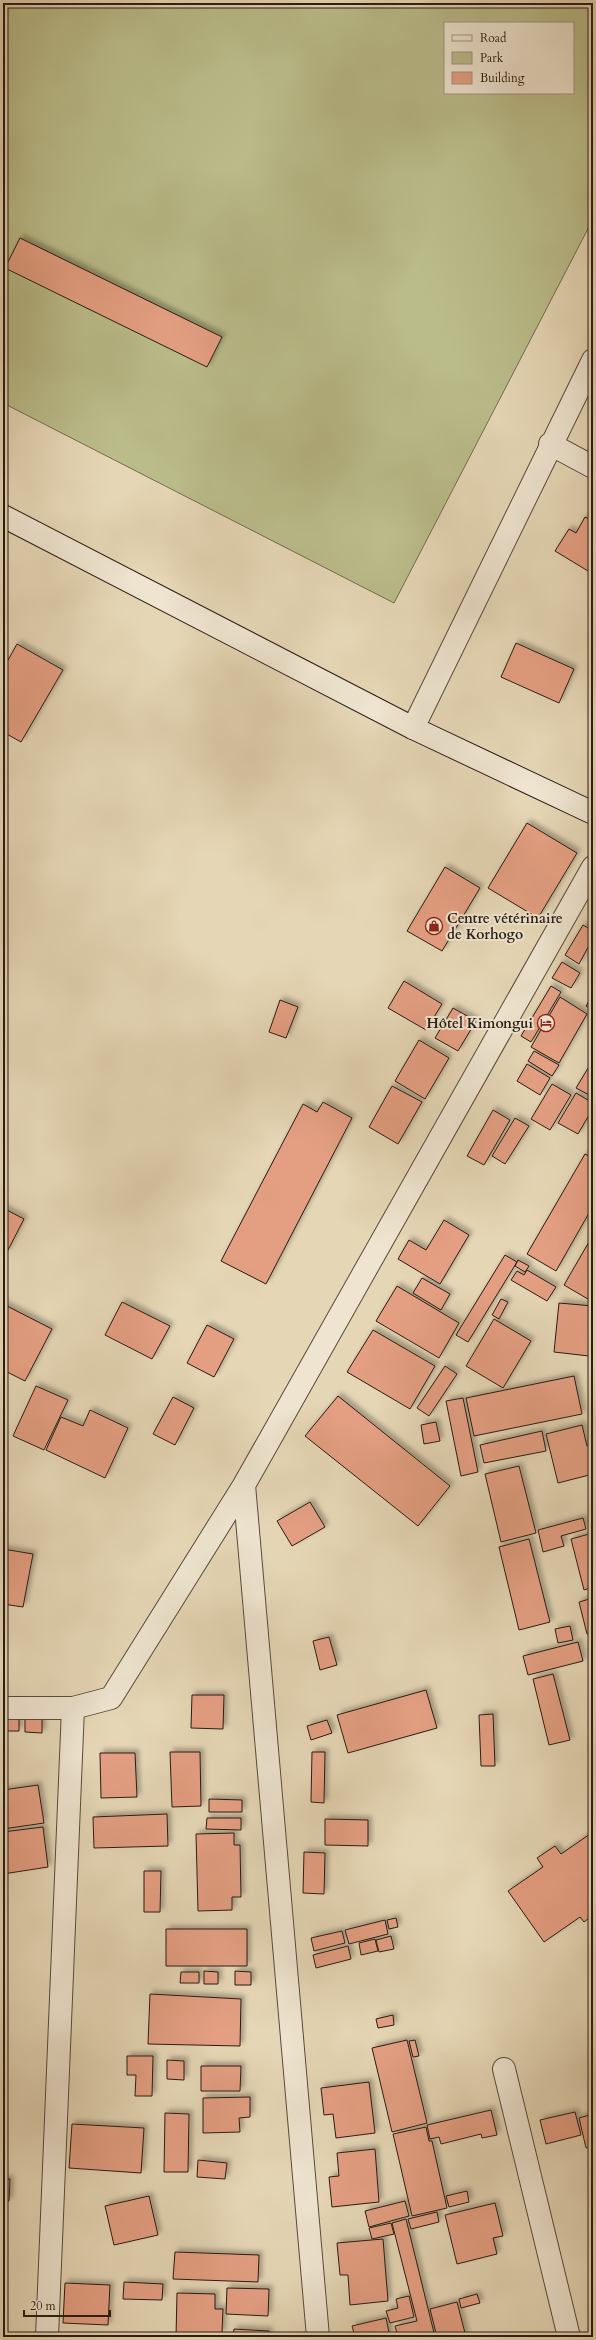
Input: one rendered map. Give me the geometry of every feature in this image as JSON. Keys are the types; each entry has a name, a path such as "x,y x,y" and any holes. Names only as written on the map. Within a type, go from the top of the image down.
{"street":[{"path":"413,728 550,444 593,360"},
{"path":"550,444 593,466"},
{"path":"3,516 413,728 593,813"},
{"path":"3,1708 73,1708 111,1698 244,1484 593,868"},
{"path":"244,1484 318,2337"},
{"path":"47,2337 73,1708"},
{"path":"504,2069 569,2337"}],"green space":[{"path":"3,3 593,3 593,219 394,603 3,403"}],"building":[{"path":"20,238 222,337 207,367 5,268"},
{"path":"585,517 593,521 593,563 588,571 555,551 569,529 576,533"},
{"path":"516,643 574,669 559,703 501,677"},
{"path":"17,644 63,670 21,742 3,732 3,669"},
{"path":"527,823 577,853 538,918 488,888"},
{"path":"445,867 480,888 442,951 407,931"},
{"path":"583,925 593,931 593,938 579,964 565,955"},
{"path":"562,962 580,973 571,988 552,978"},
{"path":"404,981 442,1004 426,1030 388,1008"},
{"path":"551,986 561,992 531,1042 521,1036"},
{"path":"593,994 593,1010 586,1006"},
{"path":"560,997 587,1014 559,1063 531,1047"},
{"path":"280,1000 298,1007 286,1038 269,1032"},
{"path":"453,1008 476,1021 458,1051 435,1038"},
{"path":"419,1040 449,1058 425,1099 395,1081"},
{"path":"534,1051 559,1065 552,1076 528,1061"},
{"path":"593,1060 593,1097 576,1088"},
{"path":"527,1064 550,1078 540,1095 517,1081"},
{"path":"552,1084 571,1095 550,1130 531,1119"},
{"path":"392,1086 422,1102 398,1144 369,1127"},
{"path":"576,1093 593,1103 593,1108 578,1134 558,1123"},
{"path":"323,1102 352,1118 266,1284 221,1261 303,1104 317,1112"},
{"path":"493,1110 510,1120 484,1165 467,1156"},
{"path":"515,1118 529,1126 505,1164 492,1156"},
{"path":"585,1154 593,1158 593,1206 556,1271 527,1254"},
{"path":"3,1208 24,1219 7,1252 3,1250"},
{"path":"444,1220 469,1235 440,1284 398,1259 409,1240 426,1250"},
{"path":"593,1235 593,1302 564,1285"},
{"path":"505,1255 517,1262 468,1342 456,1335"},
{"path":"518,1260 529,1266 525,1272 515,1266"},
{"path":"527,1270 556,1287 547,1301 511,1280 517,1271 524,1275"},
{"path":"422,1278 450,1294 441,1310 413,1293"},
{"path":"397,1286 459,1323 439,1358 376,1321"},
{"path":"501,1299 508,1302 499,1319 492,1315"},
{"path":"122,1302 170,1326 152,1359 105,1335"},
{"path":"559,1303 593,1306 589,1356 554,1352"},
{"path":"3,1304 52,1329 25,1381 3,1370"},
{"path":"494,1319 531,1341 503,1388 466,1366"},
{"path":"207,1325 234,1339 214,1377 187,1363"},
{"path":"373,1330 435,1366 410,1409 347,1372"},
{"path":"445,1366 457,1374 429,1416 417,1408"},
{"path":"574,1376 582,1414 474,1436 466,1398"},
{"path":"36,1386 68,1400 44,1450 13,1436"},
{"path":"338,1396 450,1486 418,1526 305,1436"},
{"path":"173,1397 194,1408 175,1445 153,1434"},
{"path":"463,1398 478,1472 461,1476 446,1401"},
{"path":"90,1410 128,1428 105,1478 46,1450 61,1417 83,1426"},
{"path":"436,1422 440,1441 424,1444 421,1425"},
{"path":"582,1425 587,1446 593,1444 593,1474 558,1483 546,1434"},
{"path":"542,1431 546,1451 484,1463 480,1445"},
{"path":"519,1466 536,1533 501,1542 485,1474"},
{"path":"310,1502 325,1527 292,1546 277,1521"},
{"path":"583,1518 586,1529 561,1536 564,1546 543,1552 538,1530"},
{"path":"593,1533 593,1587 584,1590 571,1539"},
{"path":"529,1539 550,1622 519,1630 499,1547"},
{"path":"3,1549 33,1554 23,1607 3,1604"},
{"path":"593,1598 593,1633 587,1634 579,1602"},
{"path":"570,1626 573,1640 558,1643 555,1629"},
{"path":"329,1637 337,1665 320,1670 313,1641"},
{"path":"578,1642 583,1661 528,1675 523,1656"},
{"path":"553,1674 570,1740 549,1745 533,1679"},
{"path":"426,1690 437,1728 348,1753 337,1715"},
{"path":"192,1695 224,1695 223,1729 191,1728"},
{"path":"493,1714 495,1766 481,1766 479,1715"},
{"path":"3,1716 19,1716 19,1731 3,1731"},
{"path":"25,1718 42,1719 42,1733 25,1732"},
{"path":"327,1720 332,1733 311,1740 307,1726"},
{"path":"170,1752 200,1752 201,1806 172,1807"},
{"path":"312,1752 325,1752 324,1803 311,1802"},
{"path":"100,1753 135,1753 137,1797 101,1798"},
{"path":"38,1785 44,1823 3,1829 3,1790"},
{"path":"209,1799 242,1800 242,1812 209,1812"},
{"path":"167,1814 168,1846 94,1848 93,1817"},
{"path":"207,1818 241,1818 241,1830 206,1829"},
{"path":"325,1819 368,1820 368,1846 325,1845"},
{"path":"43,1827 48,1867 3,1874 3,1832"},
{"path":"593,1832 593,1915 584,1922 580,1917 544,1942 508,1891 543,1867 537,1858 555,1846 561,1854"},
{"path":"234,1833 234,1845 240,1845 241,1897 232,1897 232,1910 198,1911 196,1834"},
{"path":"304,1852 325,1853 324,1894 303,1893"},
{"path":"144,1871 161,1871 160,1912 144,1912"},
{"path":"396,1918 398,1927 389,1929 387,1920"},
{"path":"385,1920 388,1934 349,1944 345,1930"},
{"path":"166,1929 247,1929 247,1966 166,1966"},
{"path":"342,1931 345,1943 314,1951 311,1938"},
{"path":"391,1936 394,1949 379,1952 376,1940"},
{"path":"375,1939 378,1951 361,1955 359,1943"},
{"path":"348,1946 351,1959 316,1968 313,1955"},
{"path":"204,1971 218,1972 218,1984 204,1984"},
{"path":"235,1971 251,1972 251,1985 235,1985"},
{"path":"181,1972 199,1972 199,1983 180,1983"},
{"path":"150,1994 241,1999 240,2046 148,2044"},
{"path":"393,2015 394,2025 378,2028 376,2019"},
{"path":"407,2040 427,2123 392,2132 372,2048"},
{"path":"415,2040 419,2056 413,2057 409,2041"},
{"path":"127,2056 153,2056 152,2096 135,2096 136,2075 127,2075"},
{"path":"167,2060 184,2061 184,2080 167,2079"},
{"path":"201,2066 241,2066 240,2091 201,2091"},
{"path":"369,2082 375,2133 336,2138 333,2114 324,2115 321,2088"},
{"path":"250,2097 250,2117 239,2118 240,2132 203,2133 203,2098"},
{"path":"491,2110 497,2135 482,2138 481,2134 441,2144 439,2137 430,2139 427,2125"},
{"path":"575,2112 581,2135 546,2144 540,2120"},
{"path":"165,2113 189,2114 188,2172 164,2172"},
{"path":"593,2114 593,2147 586,2148 579,2118"},
{"path":"72,2124 144,2128 141,2173 69,2168"},
{"path":"426,2127 429,2141 432,2141 447,2208 412,2216 393,2134"},
{"path":"375,2149 379,2202 332,2207 329,2177 339,2176 337,2153"},
{"path":"198,2160 227,2163 225,2179 197,2177"},
{"path":"3,2179 10,2179 9,2201 3,2201"},
{"path":"467,2191 469,2202 449,2207 446,2196"},
{"path":"149,2196 158,2235 114,2245 105,2206"},
{"path":"405,2201 409,2216 369,2227 365,2211"},
{"path":"495,2203 503,2236 493,2238 497,2254 457,2264 445,2215"},
{"path":"437,2212 439,2222 411,2229 408,2219"},
{"path":"406,2219 435,2337 398,2337 395,2326 417,2321 392,2223"},
{"path":"391,2223 394,2234 372,2239 369,2228"},
{"path":"383,2239 388,2301 350,2305 348,2275 340,2275 337,2243"},
{"path":"175,2252 259,2255 258,2282 173,2279"},
{"path":"124,2282 163,2284 162,2300 123,2299"},
{"path":"65,2283 110,2285 108,2325 63,2323"},
{"path":"227,2288 269,2289 268,2316 226,2314"},
{"path":"177,2293 215,2294 215,2309 223,2309 222,2333 207,2333 207,2337 176,2337"},
{"path":"477,2294 480,2303 461,2308 459,2299"},
{"path":"409,2296 414,2317 390,2323 386,2311 398,2308 396,2299"},
{"path":"457,2302 466,2337 437,2337 430,2309"},
{"path":"386,2318 390,2337 355,2337 352,2326"},
{"path":"234,2329 269,2331 269,2337 233,2337"}],"place":[{"name":"Centre vétérinaire de Korhogo","path":"434,926"},
{"name":"Hôtel Kimongui","path":"546,1023"}]}
